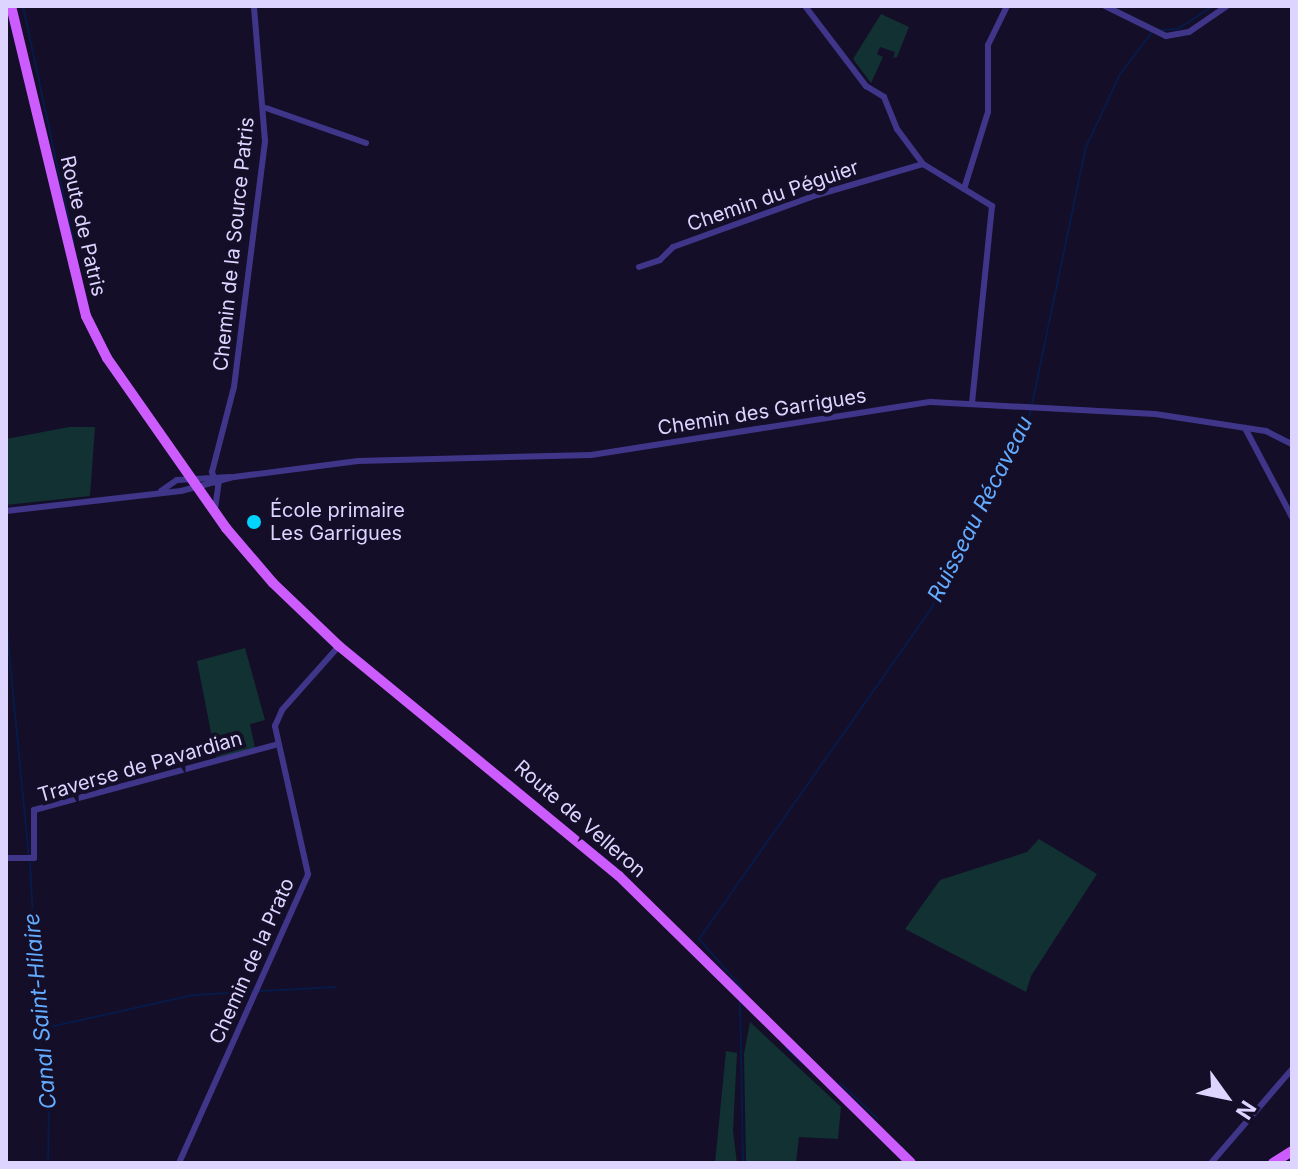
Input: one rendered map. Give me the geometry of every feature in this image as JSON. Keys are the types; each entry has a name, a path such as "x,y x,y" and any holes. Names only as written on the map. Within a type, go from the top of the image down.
{"main road":[{"name":"Route de Patris","path":"11,6 86,316 107,358 216,514"},
{"name":"Route de Velleron","path":"216,514 273,583 339,646 591,850 911,1163"},
{"path":"1273,1163 1292,1151"}],"street":[{"name":"Chemin de la Source Patris","path":"216,480 234,387 266,108 254,6"},
{"path":"805,6 866,86 884,97 897,129 923,164 986,201 993,211 972,402"},
{"path":"965,190 988,112 988,45 1007,6"},
{"path":"1105,6 1161,36 1189,32 1227,6"},
{"path":"266,108 366,143"},
{"name":"Chemin du Péguier","path":"639,267 660,260 673,247 923,164"},
{"name":"Chemin des Garrigues","path":"6,511 157,493 195,482 358,461 591,455 931,402 1155,414 1245,428 1292,444"},
{"path":"1245,428 1292,517"},
{"path":"177,480 181,462"},
{"name":"Chemin des Garrigues","path":"157,493 177,480 195,482"},
{"path":"216,480 216,514"},
{"name":"Chemin de la Prato","path":"179,1163 308,874 275,726 282,710 339,646"},
{"name":"Traverse de Pavardian","path":"6,858 34,858 34,810 278,744"},
{"path":"1211,1163 1292,1069"}],"green space":[{"path":"881,14 909,27 897,57 893,58 895,52 880,47 877,54 883,57 871,83 853,59"},
{"path":"69,427 95,427 90,496 6,505 6,439"},
{"path":"245,648 265,720 250,724 255,748 216,758 197,661"},
{"path":"1039,839 1097,874 1031,976 1026,992 905,929 940,880 1027,852"},
{"path":"750,1022 841,1107 838,1139 799,1137 796,1163 746,1163 744,1054"},
{"path":"726,1051 737,1053 733,1131 737,1163 715,1163"}],"waterway":[{"path":"23,6 74,244"},
{"name":"Ruisseau Récaveau","path":"1162,30 1178,29 1213,6"},
{"name":"Ruisseau Récaveau","path":"742,988 699,939 932,607 1030,414 1086,147 1120,74 1153,31"},
{"name":"Canal Saint-Hilaire","path":"6,620 29,857"},
{"name":"Canal Saint-Hilaire","path":"30,862 40,1049 49,1101 48,1163"},
{"path":"41,1029 193,995 336,987"},
{"path":"740,1001 743,1163"},
{"path":"786,1048 802,1063"},
{"path":"840,1083 878,1119"}],"place":[{"name":"École primaire Les Garrigues","path":"254,522"}]}
